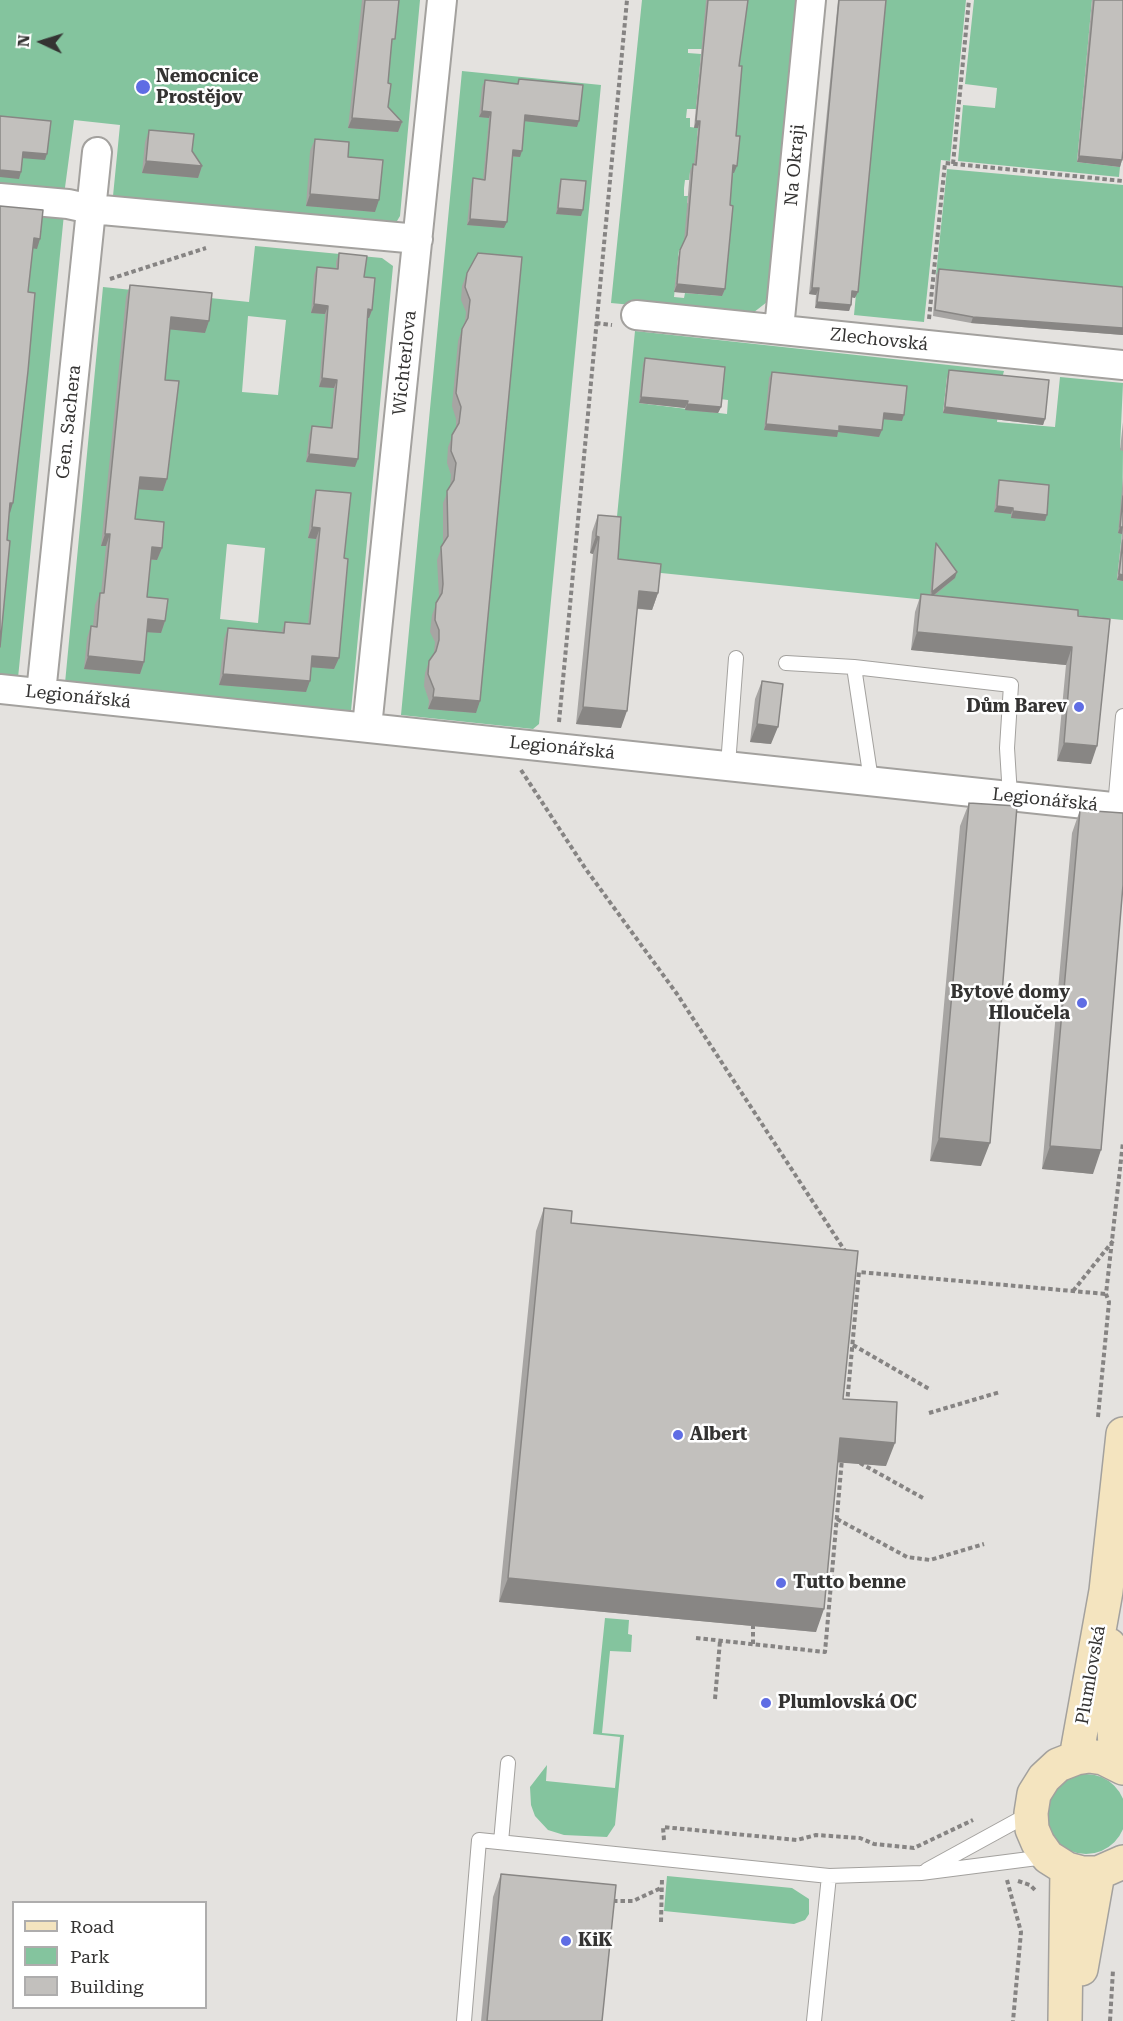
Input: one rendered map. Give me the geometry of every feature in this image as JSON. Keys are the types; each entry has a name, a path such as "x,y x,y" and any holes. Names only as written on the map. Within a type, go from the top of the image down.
{"main road":[{"name":"Plumlovská","path":"1111,1427 1106,1591 1119,1766"},
{"name":"Plumlovská","path":"1106,1591 1076,1758 1103,1758 1119,1766"},
{"path":"1076,1758 1059,1765 1044,1778 1034,1794 1030,1813 1032,1829 1038,1844 1084,1865"},
{"path":"1065,2021 1084,1865"},
{"path":"1072,2021 1084,1865"}],"street":[{"name":"Wichterlova","path":"367,727 442,0"},
{"name":"Na Okraji","path":"779,329 811,0"},
{"name":"Gen. Sachera","path":"41,693 97,152"},
{"path":"0,198 68,204 91,209 418,238"},
{"name":"Zlechovská","path":"636,315 1123,365"},
{"name":"Legionářská","path":"0,689 1119,808"}],"lane":[{"path":"728,765 736,658"},
{"path":"786,663 854,667 1011,685 1007,748 1010,796"},
{"path":"854,667 871,780"},
{"path":"1119,808 1123,716"},
{"path":"501,1842 508,1763"},
{"path":"921,1873 1030,1813"},
{"path":"464,2021 479,1840 829,1876 921,1873 1002,1862 1084,1865"},
{"path":"814,2021 829,1876"}],"path":[{"path":"556,749 627,0"},
{"path":"953,164 969,0"},
{"path":"926,345 945,163 1123,181"},
{"path":"108,280 209,247"},
{"path":"502,742 585,868 677,994 859,1272 847,1409"},
{"path":"1111,1427 1109,1302 1106,1294 1123,1142"},
{"path":"1073,1291 1113,1241"},
{"path":"859,1272 1106,1294"},
{"path":"853,1344 931,1390"},
{"path":"929,1413 1000,1392"},
{"path":"696,1638 825,1652 843,1452 922,1498"},
{"path":"837,1519 907,1557 930,1560 984,1544"},
{"path":"753,1626 753,1644"},
{"path":"715,1699 720,1641"},
{"path":"816,1835 860,1838 874,1844 914,1848 963,1824 989,1815 994,1833"},
{"path":"1002,1862 1021,1932 1013,2021"},
{"path":"612,1910 613,1899 633,1901 661,1888"}],"green space":[{"path":"0,0 420,0 400,216 392,225 118,199 113,196 120,125 74,120 64,195 0,189"},
{"path":"642,0 707,0 702,49 688,49 688,53 701,54 696,109 687,109 686,118 690,118 690,127 698,128 694,172 690,172 689,180 685,180 684,196 688,196 687,203 690,204 687,242 683,242 683,250 679,250 674,297 684,298 685,293 722,296 731,173 734,173 736,73 747,5 744,0 805,0 776,295 749,316 611,303"},
{"path":"884,0 966,0 950,161 941,160 924,322 854,315"},
{"path":"974,0 1092,0 1077,162 1120,167 1119,177 958,161 963,105 995,108 997,88 965,84"},
{"path":"462,71 601,85 539,724 533,729 401,715"},
{"path":"947,169 1123,185 1123,293 936,275"},
{"path":"0,208 64,214 18,678 0,676"},
{"path":"255,246 382,258 393,266 351,711 65,683 103,287 249,302","holes":["248,316 286,320 278,395 242,392","227,544 265,548 258,623 220,619"]},
{"path":"635,331 1004,371 1001,382 947,377 943,413 998,413 997,422 1055,427 1060,377 1123,383 1120,448 1123,449 1122,533 1117,580 1123,581 1123,620 612,568","holes":["720,399 728,400 727,414 639,403"]},
{"path":"605,1618 629,1620 628,1634 632,1635 631,1652 610,1651 602,1733 624,1735 615,1825 607,1837 564,1835 548,1830 535,1816 531,1805 530,1787 547,1765 546,1781 615,1788 620,1737 593,1734"},
{"path":"1078,1774 1094,1774 1108,1780 1115,1785 1123,1799 1124,1827 1120,1836 1108,1848 1094,1854 1078,1854 1064,1848 1052,1836 1046,1822 1046,1806 1052,1792 1064,1780"},
{"path":"667,1876 792,1888 809,1899 809,1914 805,1920 794,1924 664,1911"}],"building":[{"path":"365,0 399,0 395,39 392,39 388,107 402,122 352,118"},
{"path":"708,0 748,0 739,66 742,66 736,136 740,136 737,166 733,165 730,205 733,206 725,289 677,284 680,250 687,235 693,164 696,165 700,121 696,121"},
{"path":"839,0 886,0 858,292 852,291 851,305 817,302 819,288 812,288"},
{"path":"1094,0 1123,0 1122,160 1079,156"},
{"path":"519,79 583,85 579,121 525,115 522,151 513,150 507,222 470,219 473,178 485,180 491,112 482,111 485,80 518,84"},
{"path":"0,116 51,121 47,154 23,152 21,172 0,170"},
{"path":"149,130 194,134 192,151 202,166 146,161"},
{"path":"315,139 349,142 348,157 383,160 379,200 310,194"},
{"path":"561,179 586,181 583,210 558,208"},
{"path":"0,206 43,210 40,239 34,238 28,292 35,293 13,503 10,503 7,540 10,541 0,647"},
{"path":"339,253 367,256 364,277 375,278 372,310 368,309 358,459 309,454 312,426 332,428 337,380 322,378 328,306 314,304 317,267 338,269"},
{"path":"478,253 522,257 480,701 433,697 434,689 428,674 429,661 436,651 439,640 439,630 435,620 436,603 442,593 443,584 441,547 448,536 447,491 454,480 456,463 451,451 452,435 459,423 461,407 456,393 462,329 468,318 470,300 465,287 467,273"},
{"path":"939,269 1123,287 1123,328 973,317 935,310"},
{"path":"130,285 212,293 209,321 171,317 165,380 179,381 167,479 140,477 135,519 164,522 162,548 152,547 147,597 168,599 165,621 148,619 144,662 88,656 91,626 97,627 100,593 104,593 110,534 105,534"},
{"path":"645,358 725,367 721,407 687,404 688,401 641,397"},
{"path":"949,370 1049,380 1045,419 945,407"},
{"path":"772,372 907,386 904,415 884,413 882,430 839,426 839,431 766,424"},
{"path":"999,480 1049,485 1047,515 1013,511 1013,508 997,506"},
{"path":"316,490 351,493 344,558 348,559 339,658 312,656 310,681 223,674 228,628 284,633 285,622 310,624 320,528 312,527"},
{"path":"1123,496 1123,527 1120,527"},
{"path":"598,515 621,517 618,559 661,564 658,593 639,591 627,711 583,707 599,537 596,536"},
{"path":"1123,540 1123,575 1119,574"},
{"path":"936,543 957,572 932,592"},
{"path":"921,594 1078,610 1078,616 1110,619 1097,746 1064,743 1072,647 917,632"},
{"path":"762,681 783,684 778,727 757,724"},
{"name":"Bytové domy Hloučela","path":"969,803 1017,806 990,1143 939,1138"},
{"name":"Bytové domy Hloučela","path":"1080,810 1123,813 1123,885 1101,1150 1050,1146"},
{"path":"544,1208 572,1211 571,1223 858,1251 843,1399 897,1402 895,1443 840,1438 824,1609 508,1578"},
{"path":"501,1874 616,1885 602,2021 487,2021"}],"place":[{"name":"Nemocnice Prostějov","path":"143,87"},
{"name":"Dům Barev","path":"1079,707"},
{"name":"Bytové domy Hloučela","path":"1082,1003"},
{"name":"Albert","path":"678,1435"},
{"name":"Tutto benne","path":"781,1583"},
{"name":"Plumlovská OC","path":"766,1703"},
{"name":"KiK","path":"566,1941"}]}
